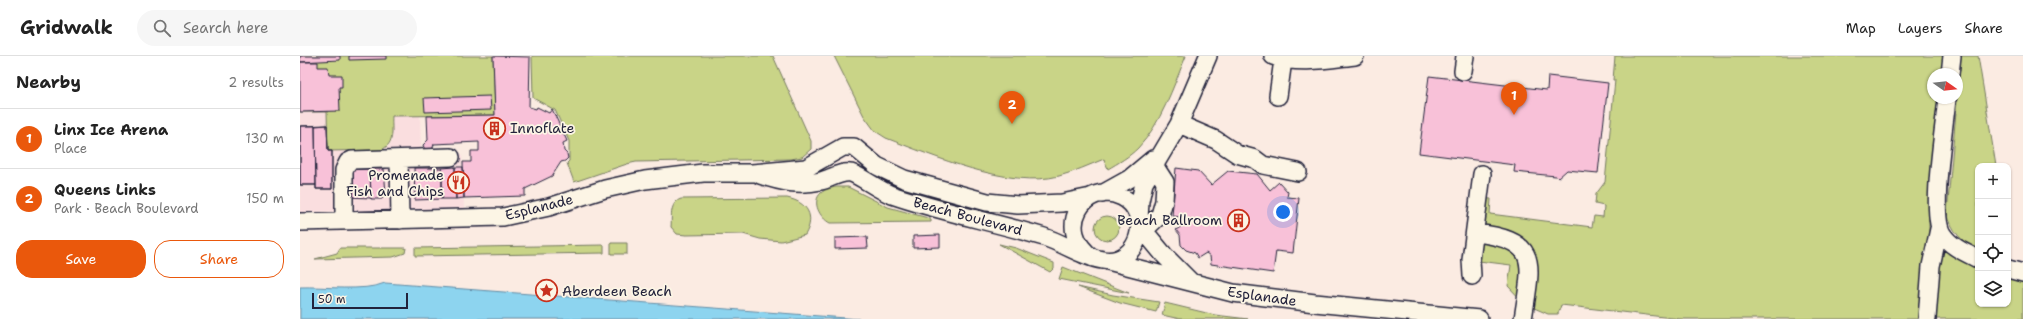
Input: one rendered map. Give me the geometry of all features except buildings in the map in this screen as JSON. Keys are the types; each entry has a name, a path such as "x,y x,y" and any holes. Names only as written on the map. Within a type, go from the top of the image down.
{"street":[{"path":"1158,158 1144,168 1083,204 1077,212 1074,222 1074,233 1084,252 1098,259 1122,257 1130,251 1141,227 1141,191 1158,158 1179,124 1208,56"},
{"path":"1278,96 1278,58 1310,60 1355,56"},
{"path":"1951,68 1952,56"},
{"path":"1927,319 1931,266 1939,229 1937,201 1946,104"},
{"path":"1179,124 1216,140 1237,154 1255,159 1263,165 1298,172"},
{"name":"Esplanade","path":"300,222 503,217 542,209 605,189 645,180 703,173 752,172 806,168 843,147"},
{"name":"Beach Boulevard","path":"843,147 854,147 877,166 904,179 987,202 1018,205 1062,203 1097,195"},
{"path":"344,221 344,170 346,164 352,160 451,157"},
{"path":"1141,227 1160,215 1164,201 1165,182 1158,158"},
{"path":"399,159 400,220"},
{"name":"Esplanade","path":"752,172 777,180 800,184 830,178 844,173"},
{"name":"Beach Boulevard","path":"844,173 852,173 876,189 896,197 1053,240 1098,259"},
{"path":"1472,276 1471,260 1482,174"},
{"path":"1097,195 1122,197 1130,202 1141,227"},
{"name":"Esplanade","path":"1141,227 1164,255 1190,281"},
{"path":"1939,229 1952,244 1975,257"},
{"path":"1475,233 1503,237 1522,247 1526,255 1530,276 1523,319"},
{"name":"Esplanade","path":"1098,259 1233,293 1315,303 1478,319"},
{"path":"2011,270 2023,273"}],"shaded area":[{"path":"327,112 341,151 381,150 388,147 392,141 392,116 420,116 421,153 462,154 464,209 300,212 300,113"}],"green space":[{"path":"300,56 493,56 495,115 392,116 391,140 386,147 381,150 328,151 327,112 300,112"},
{"path":"532,56 773,56 811,141 811,149 802,157 791,159 636,162 574,182 567,163 569,161 569,141 555,110 533,98"},
{"path":"834,56 1186,56 1160,117 1135,151 1108,169 1104,159 1059,176 1039,179 1017,178 971,169 886,138 875,131 864,116"},
{"path":"1615,56 1945,56 1944,68 1927,68 1927,104 1939,104 1929,205 1929,233 1924,260 1919,319 1681,319 1561,305 1558,314 1548,314 1525,304 1508,286 1511,265 1471,260 1479,198 1491,199 1490,214 1592,227 1594,216 1603,217 1604,206 1595,204 1596,194 1605,182 1615,80 1613,80"},
{"path":"1961,56 1978,56 1996,163 1975,163 1975,248 1962,240 1958,235 1947,213 1957,104 1963,104 1963,68 1960,68"},
{"path":"836,187 848,187 888,207 928,218 931,222 830,223 820,214 817,201 818,197 823,192"},
{"path":"787,198 800,203 808,211 810,222 805,235 781,241 760,239 743,234 677,234 671,227 673,207 677,201 681,199"},
{"path":"1107,216 1115,220 1119,228 1115,236 1107,240 1099,236 1095,228 1099,220"},
{"path":"611,243 627,243 627,254 611,254"},
{"path":"999,244 1016,248 1054,263 1054,268 1050,272"},
{"path":"604,245 604,253 415,256 415,248"},
{"path":"340,248 406,248 405,253 393,257 315,259 337,253"},
{"path":"1946,250 1975,264 1975,307 2011,307 2011,276 2023,279 2023,319 1933,319 1941,253"},
{"path":"1063,267 1129,293 1059,279"},
{"path":"1078,287 1113,295 1159,302 1156,312 1120,303"},
{"path":"1165,303 1215,315 1248,319 1180,319 1162,315"}],"water":[{"path":"385,283 859,319 300,319 300,287 355,288 376,286"}],"place":[{"name":"Linx Ice Arena","path":"1514,115"},
{"name":"Queens Links","path":"1012,124"},
{"name":"Innoflate","path":"494,128"},
{"name":"Promenade Fish and Chips","path":"459,183"},
{"name":"Beach Ballroom","path":"1238,220"},
{"name":"Aberdeen Beach","path":"547,291"}]}
